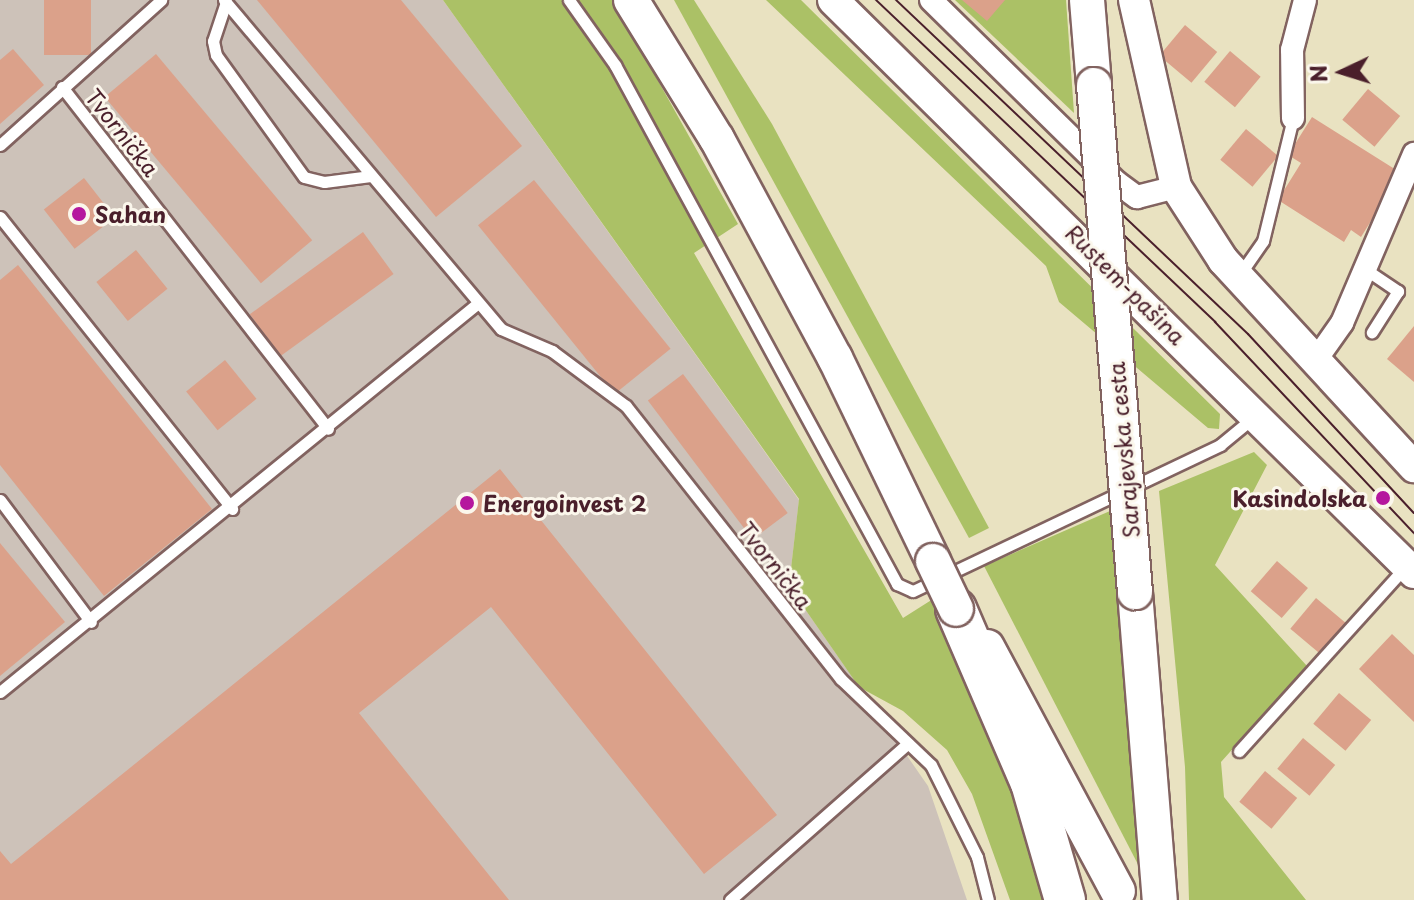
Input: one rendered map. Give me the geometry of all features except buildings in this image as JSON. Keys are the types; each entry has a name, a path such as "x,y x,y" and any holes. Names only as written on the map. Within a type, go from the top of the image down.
{"highway":[{"path":"956,609 1031,783 1065,900"}],"main road":[{"path":"631,0 828,344 956,609 1013,690 1118,891"},
{"name":"Rustem-pašina","path":"833,0 1410,570"},
{"name":"Sarajevska cesta","path":"1087,0 1160,900"},
{"path":"1134,0 1176,187 1238,278 1318,357 1414,467"}],"street":[{"path":"931,0 1116,182 1137,197 1176,187"},
{"path":"1293,118 1292,50 1305,0"},
{"path":"1318,357 1365,269 1414,154"}],"lane":[{"name":"Tvornička","path":"0,145 161,0"},
{"path":"569,0 615,65 897,584 913,591 1220,445 1256,415"},
{"name":"Tvornička","path":"225,1 501,329 552,351 626,406 841,679 908,743 957,810 988,900"},
{"path":"225,1 213,41 216,55 304,177 324,182 371,176"},
{"name":"Tvornička","path":"62,87 328,429"},
{"path":"1238,278 1263,241 1293,118"},
{"path":"0,217 232,509"},
{"path":"1365,269 1398,291 1372,332"},
{"path":"0,692 232,509 478,303"},
{"path":"0,500 91,622"},
{"path":"1239,751 1410,570"},
{"path":"730,900 908,743"}],"shaded area":[{"path":"0,0 443,0 799,500 789,586 928,786 967,900 0,900"}],"green space":[{"path":"443,0 613,0 738,224 694,253 903,618 933,599 1011,770 1044,900 1010,900 972,794 947,750 903,711 859,687 789,586 799,499"},
{"path":"674,0 694,0 772,124 989,528 969,538"},
{"path":"766,0 801,0 1220,414 1219,429 1208,428 1059,302 1046,266"},
{"path":"955,0 1066,0 1074,113"},
{"path":"1254,452 1267,465 1215,565 1307,666 1221,762 1224,797 1306,900 1189,900 1185,767 1159,491"},
{"path":"1110,511 1145,878 984,566"}],"tram line":[{"path":"876,0 1215,322 1414,533"},
{"path":"896,0 1248,334 1414,513"}],"place":[{"name":"Sahan","path":"79,214"},
{"name":"Kasindolska","path":"1383,498"},
{"name":"Energoinvest 2","path":"467,503"}]}
